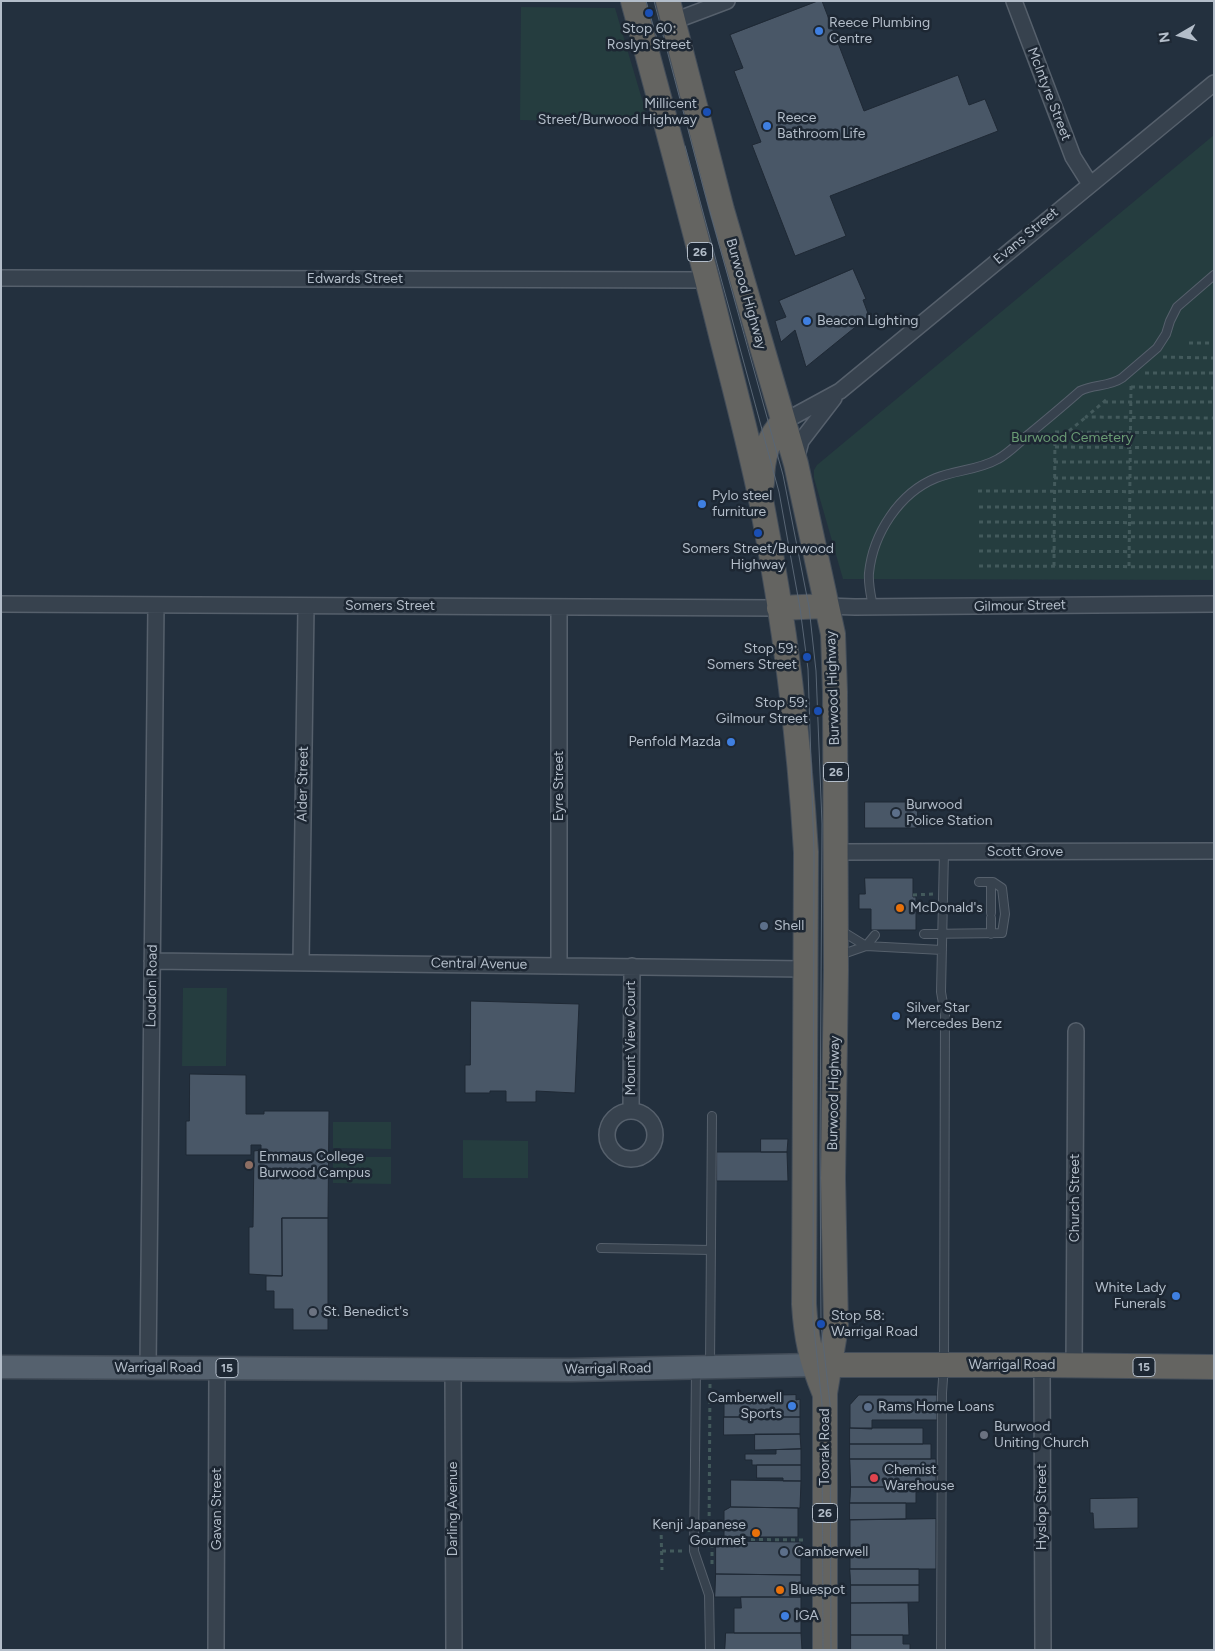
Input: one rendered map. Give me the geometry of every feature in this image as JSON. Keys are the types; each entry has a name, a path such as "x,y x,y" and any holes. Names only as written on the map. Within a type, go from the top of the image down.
{"highway":[{"name":"Burwood Highway","path":"633,1 708,280 748,441 762,505 780,608 796,729 806,852 804,1304 806,1332 821,1365"},
{"name":"Burwood Highway","path":"671,11 741,279 796,464 832,634 836,692 836,963 833,1178 836,1327 834,1346 821,1365"},
{"path":"708,280 741,279"},
{"path":"762,505 762,477 768,447 773,435 783,422"},
{"path":"780,608 826,606"},
{"path":"806,852 836,852"},
{"path":"806,969 836,963"},
{"name":"Warrigal Road","path":"821,1365 1214,1367"},
{"name":"Toorak Road","path":"821,1365 825,1393 826,1650"}],"main road":[{"name":"Warrigal Road","path":"1,1367 581,1370 821,1365"}],"street":[{"path":"671,11 727,1"},
{"name":"McIntyre Street","path":"1014,1 1072,157 1090,184"},
{"name":"Evans Street","path":"783,422 840,391 1214,83"},
{"name":"Edwards Street","path":"1,278 708,280"},
{"name":"Evans Street","path":"796,464 796,455 800,441 840,391"},
{"name":"Somers Street","path":"1,604 780,608"},
{"name":"Gilmour Street","path":"826,606 1214,604"},
{"name":"Loudon Road","path":"148,1368 156,605"},
{"name":"Alder Street","path":"301,962 306,606"},
{"name":"Eyre Street","path":"559,607 559,966"},
{"name":"Scott Grove","path":"836,852 1214,851"},
{"name":"Central Avenue","path":"152,960 806,969"},
{"name":"Mount View Court","path":"631,1111 632,966"},
{"name":"Church Street","path":"1074,1366 1076,1031"},
{"name":"Hyslop Street","path":"1042,1365 1043,1650"},
{"name":"Gavan Street","path":"216,1650 217,1368"},
{"name":"Darling Avenue","path":"452,1368 454,1650"}],"lane":[{"path":"873,607 869,575 871,559 884,527 894,510 918,487 935,478 981,466 999,458 1086,388 1116,382 1131,371 1162,342 1177,307 1214,275"},
{"path":"941,1650 945,1015 941,992 944,852"},
{"path":"924,934 1002,933 1005,914 1002,888 991,882 980,882"},
{"path":"991,882 991,934"},
{"path":"836,927 866,946 942,950"},
{"path":"836,963 866,946 875,935"},
{"path":"710,1650 710,1595 694,1551 711,1250 712,1116"},
{"path":"601,1248 711,1250"}],"path":[{"path":"1189,343 1214,343"},
{"path":"1147,357 1214,358"},
{"path":"1130,566 1131,371 1139,373 1214,373"},
{"path":"1131,387 1214,388"},
{"path":"1068,432 1104,401 1214,402"},
{"path":"1054,566 1055,413"},
{"path":"1086,417 1214,418"},
{"path":"1055,432 1214,433"},
{"path":"1055,447 1214,448"},
{"path":"1054,462 1214,462"},
{"path":"1054,478 1214,478"},
{"path":"978,491 1214,492"},
{"path":"978,507 1214,508"},
{"path":"979,522 1214,523"},
{"path":"979,536 1214,537"},
{"path":"979,551 1214,552"},
{"path":"979,566 1214,567"},
{"path":"913,895 928,896 934,894"},
{"path":"703,1366 712,1573"},
{"path":"661,1527 662,1570"},
{"path":"712,1539 825,1540"}],"green space":[{"path":"521,7 615,8 649,123 520,120"},
{"name":"Burwood Cemetery","path":"1214,135 1214,580 843,579 814,478 814,470 817,465"},
{"path":"183,988 227,988 226,1066 182,1066"},
{"path":"333,1122 391,1122 391,1149 333,1148"},
{"path":"463,1140 528,1141 528,1178 463,1178"},
{"path":"333,1157 391,1157 391,1184 333,1183"}],"building":[{"path":"822,1 864,111 958,75 969,105 985,99 998,131 830,196 846,236 795,256 752,145 761,142 734,71 743,68 730,35"},
{"path":"853,269 866,299 863,300 869,316 806,367 795,330 781,342 775,321 786,317 779,301"},
{"path":"865,802 918,802 917,828 865,828"},
{"path":"865,878 913,878 913,897 916,897 916,930 871,930 871,909 859,909 859,894 865,894"},
{"path":"471,1001 579,1004 575,1093 536,1091 536,1102 506,1102 506,1091 465,1093 465,1065 470,1065"},
{"path":"190,1074 246,1075 246,1114 264,1114 264,1111 329,1111 328,1218 282,1218 282,1276 249,1274 249,1227 253,1227 254,1151 261,1150 261,1145 251,1145 251,1155 186,1155 186,1121 189,1121"},
{"path":"761,1139 788,1139 787,1152 761,1152"},
{"path":"717,1152 787,1152 788,1181 717,1181"},
{"path":"282,1218 328,1218 328,1330 293,1330 293,1309 274,1309 274,1291 266,1291 266,1276 282,1276"},
{"path":"796,1395 796,1400 800,1399 800,1417 724,1417 724,1396"},
{"path":"859,1395 937,1395 937,1420 872,1420 872,1429 850,1428 850,1405"},
{"path":"724,1417 800,1417 800,1434 724,1435"},
{"path":"850,1428 923,1428 923,1444 850,1444"},
{"path":"755,1434 800,1434 801,1449 755,1450"},
{"path":"850,1444 931,1444 931,1459 850,1459"},
{"path":"801,1449 801,1465 752,1465 752,1460 745,1460 745,1454 776,1454 776,1450"},
{"path":"850,1459 936,1459 936,1487 851,1487"},
{"path":"757,1465 801,1465 801,1481 783,1481 783,1478 757,1478"},
{"path":"731,1480 801,1481 800,1508 731,1507"},
{"path":"851,1487 916,1487 916,1503 850,1503"},
{"path":"1138,1498 1138,1528 1094,1529 1093,1513 1090,1513 1090,1499"},
{"path":"850,1503 906,1503 906,1519 850,1520"},
{"path":"731,1507 798,1508 798,1537 724,1537 724,1511"},
{"path":"936,1519 936,1569 850,1569 850,1520"},
{"path":"716,1541 801,1542 801,1575 716,1574"},
{"path":"850,1569 919,1569 919,1585 851,1585"},
{"path":"716,1574 801,1575 801,1597 715,1597"},
{"path":"851,1585 919,1585 919,1602 851,1603"},
{"path":"741,1597 801,1597 801,1633 734,1633 734,1608 741,1608"},
{"path":"851,1603 908,1603 909,1635 851,1635"},
{"path":"726,1633 801,1633 802,1650 725,1650"},
{"path":"851,1635 903,1635 903,1644 910,1644 910,1650 851,1650"}],"tram line":[{"path":"646,1 658,42"},
{"path":"654,1 783,475 809,607 816,671 822,824 821,1324 830,1404 831,1650"},
{"path":"685,146 779,492 800,608 808,669 814,852 813,1319 822,1404 823,1650"}],"place":[{"name":"Stop 60: Roslyn Street","path":"649,13"},
{"name":"Reece Plumbing Centre","path":"819,31"},
{"name":"Millicent Street/Burwood Highway","path":"707,112"},
{"name":"Reece Bathroom Life","path":"767,126"},
{"name":"Beacon Lighting","path":"807,321"},
{"name":"Pylo steel furniture","path":"702,504"},
{"name":"Somers Street/Burwood Highway","path":"758,533"},
{"name":"Stop 59: Somers Street","path":"807,657"},
{"name":"Stop 59: Gilmour Street","path":"818,711"},
{"name":"Penfold Mazda","path":"731,742"},
{"name":"Burwood Police Station","path":"896,813"},
{"name":"McDonald's","path":"900,908"},
{"name":"Shell","path":"764,926"},
{"name":"Silver Star Mercedes Benz","path":"896,1016"},
{"name":"Emmaus College Burwood Campus","path":"249,1165"},
{"name":"White Lady Funerals","path":"1176,1296"},
{"name":"St. Benedict's","path":"313,1312"},
{"name":"Stop 58: Warrigal Road","path":"821,1324"},
{"name":"Camberwell Sports","path":"792,1406"},
{"name":"Rams Home Loans","path":"868,1407"},
{"name":"Burwood Uniting Church","path":"984,1435"},
{"name":"Chemist Warehouse","path":"874,1478"},
{"name":"Kenji Japanese Gourmet","path":"756,1533"},
{"name":"Camberwell","path":"784,1552"},
{"name":"Bluespot","path":"780,1590"},
{"name":"IGA","path":"785,1616"}]}
